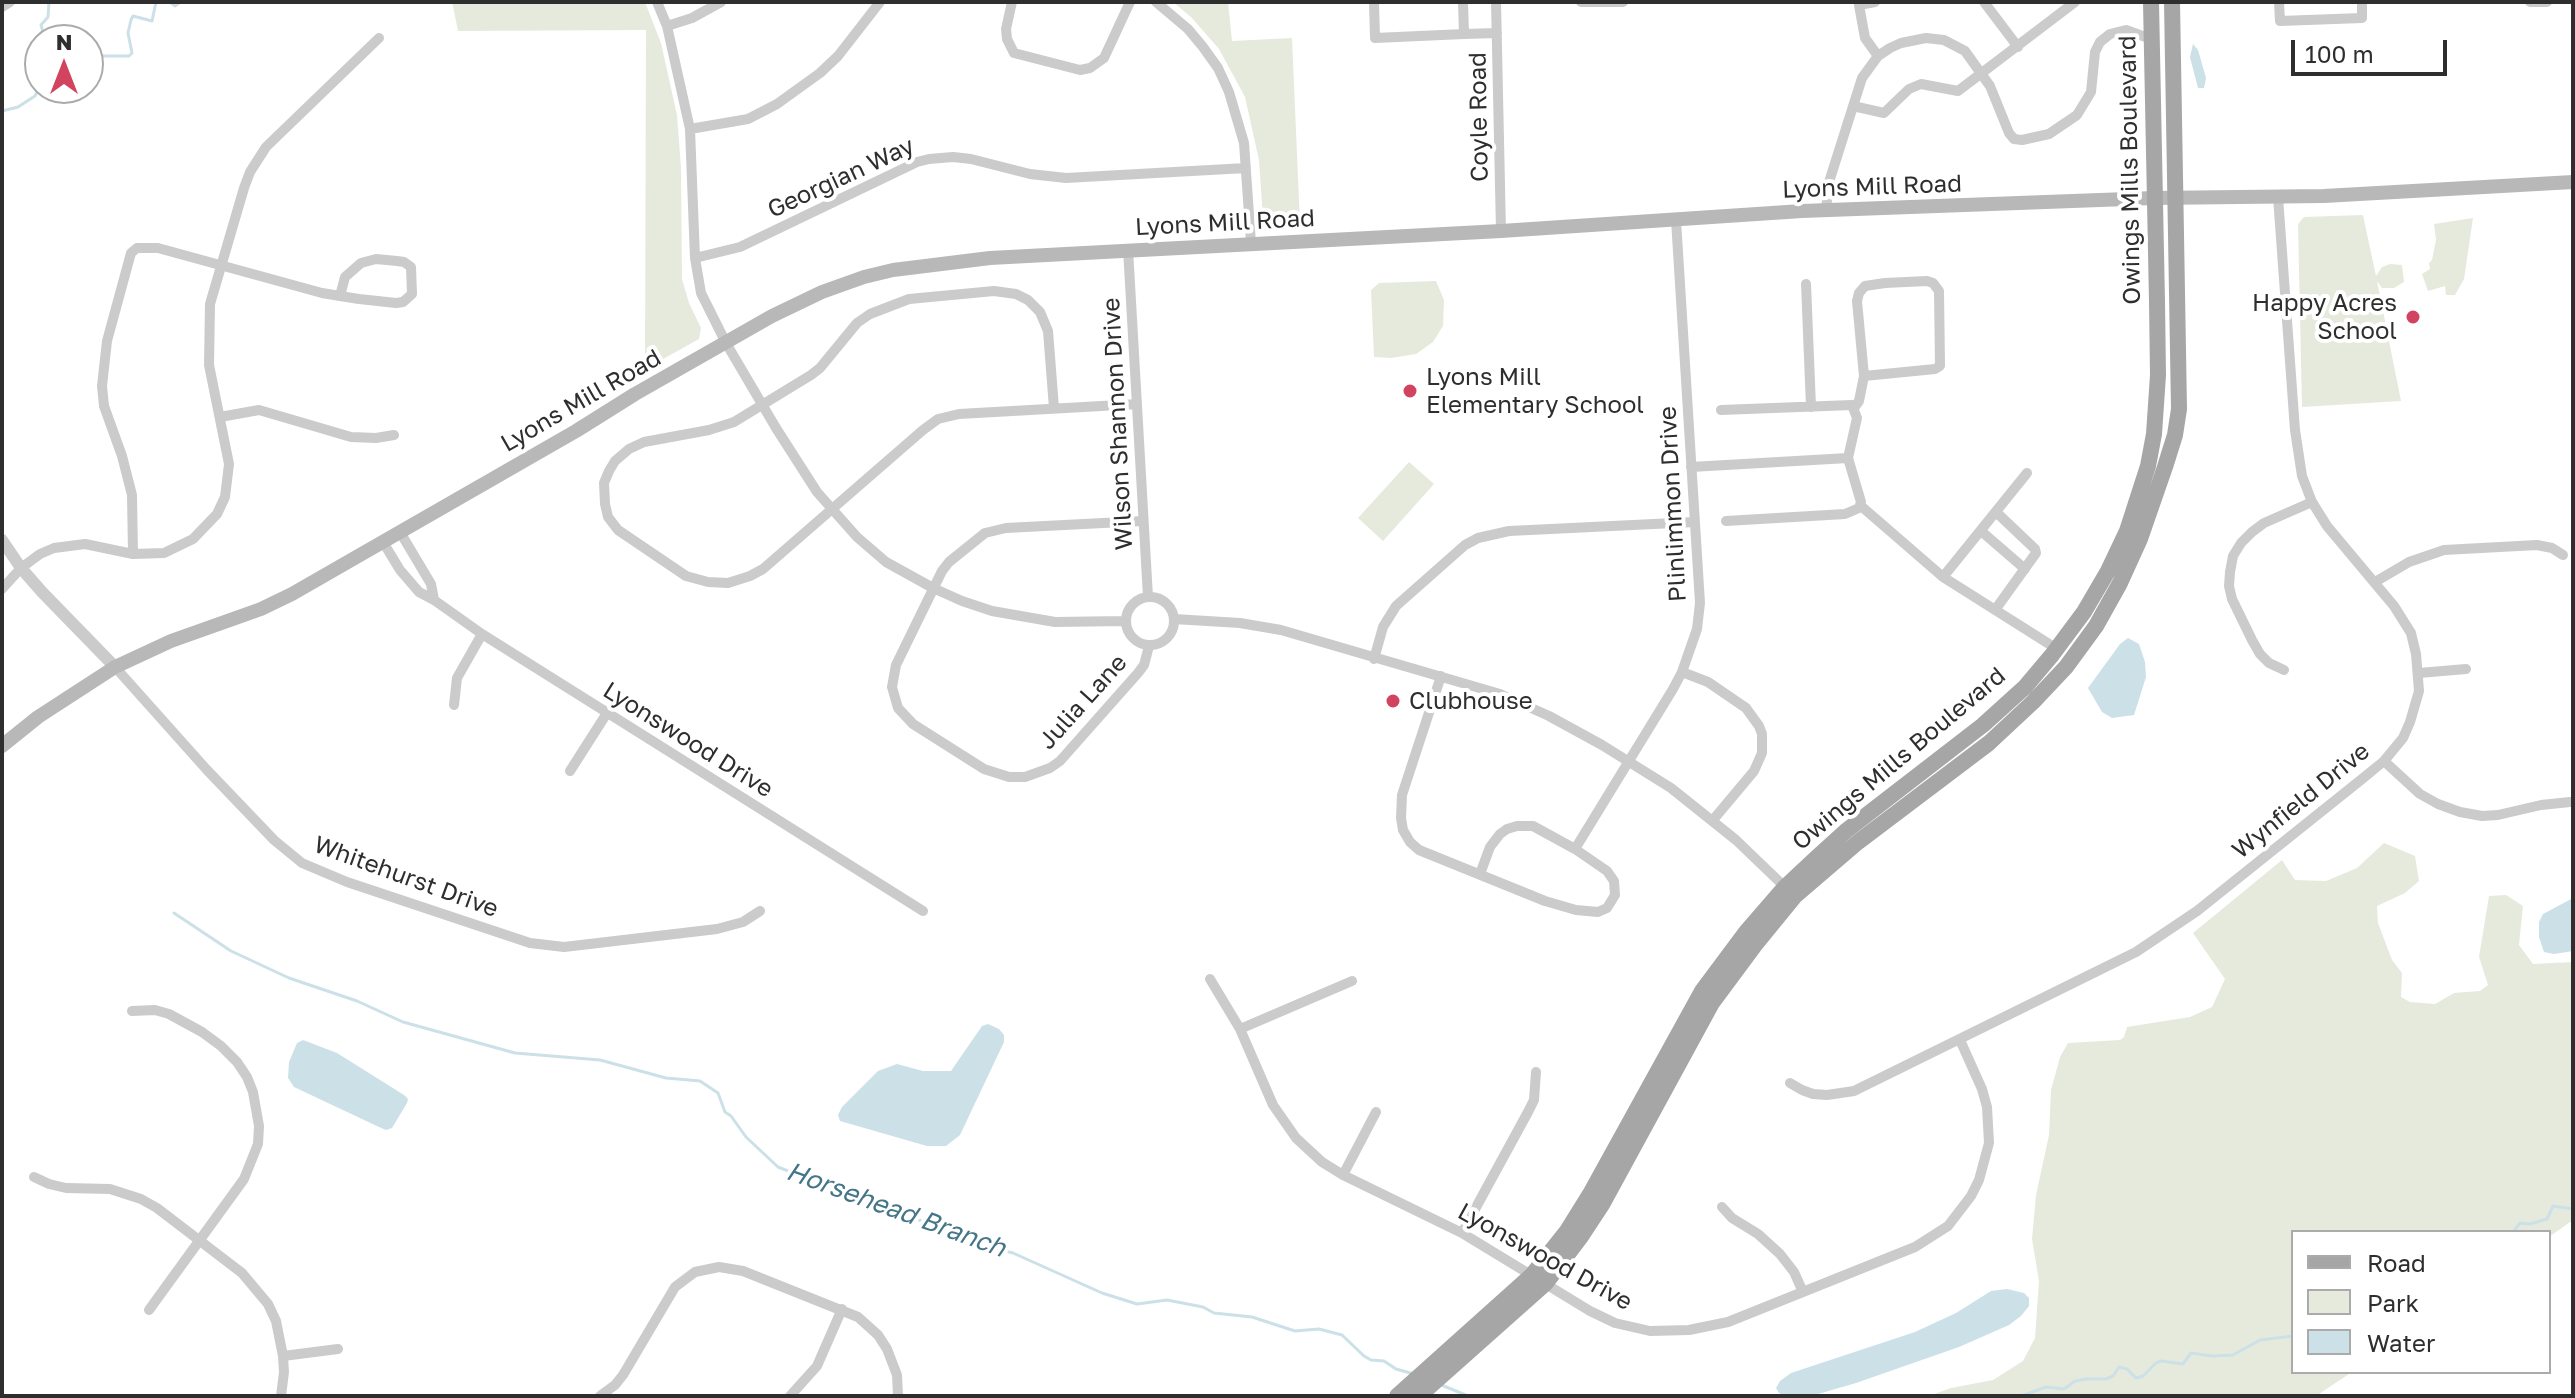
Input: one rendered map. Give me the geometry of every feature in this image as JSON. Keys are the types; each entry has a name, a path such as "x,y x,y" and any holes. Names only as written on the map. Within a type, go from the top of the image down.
{"main road":[{"name":"Owings Mills Boulevard","path":"1398,1395 1446,1362 1580,1238 1603,1203 1712,1003 1790,892 1847,830 1983,725 2025,687 2084,612 2108,571 2127,531 2148,466 2154,434 2158,375 2151,2"},
{"name":"Owings Mills Boulevard","path":"1790,892 1989,743 2033,702 2066,667 2096,626 2140,539 2175,435 2179,409 2172,2"},
{"name":"Lyons Mill Road","path":"2,746 38,717 115,667 171,641 261,609 383,542 794,304 864,277 953,261 1826,210 2154,198 2278,197 2573,182"},
{"name":"Owings Mills Boulevard","path":"1419,1396 1446,1362"}],"street":[{"path":"2,7 10,2"},
{"path":"657,2 667,26 690,129 695,258 701,293 726,343 799,465 832,509 857,537 886,562 933,588 992,611 1055,622 1125,621"},
{"path":"667,26 692,18 721,2"},
{"path":"690,129 748,119 777,104 838,56 880,2"},
{"path":"1012,2 1006,29 1014,53 1080,70 1090,68 1104,58 1130,2"},
{"path":"1156,2 1188,29 1218,68 1237,115 1244,143 1251,243"},
{"path":"1374,2 1375,38 1497,33"},
{"path":"1463,2 1464,34"},
{"name":"Coyle Road","path":"1496,2 1501,231"},
{"path":"1581,2 1623,2"},
{"path":"1875,2 1859,5 1865,38 1878,56"},
{"path":"1984,2 2018,47"},
{"path":"1853,106 1884,113 1915,85 1958,91 2075,2"},
{"path":"2279,2 2280,21 2362,18 2362,2"},
{"path":"2530,2 2547,2"},
{"path":"1826,210 1829,182 1862,78 1878,56 1901,43 1926,38 1944,40 1965,51 1990,86 2009,133 2014,139 2034,139 2063,127 2085,104 2091,92 2095,52 2100,42 2110,34 2126,30 2151,39"},
{"path":"2,589 21,568 40,554 69,544 101,546 133,554 164,553 199,534 217,514 225,497 229,464 212,385 208,347 210,304 247,180 266,147 379,38"},
{"name":"Georgian Way","path":"695,258 740,247 929,159 971,159 1030,174 1066,178 1246,168"},
{"name":"Wynfield Drive","path":"1790,1083 1813,1094 1854,1091 2097,972 2164,935 2384,761 2403,738 2419,691 2419,673 2411,633 2375,582 2327,526 2312,502 2302,476 2295,430 2278,197"},
{"name":"Plinlimmon Drive","path":"1575,849 1682,672 1697,629 1700,603 1676,220"},
{"path":"133,554 132,495 104,406 102,386 107,341 126,262 131,253 137,248 146,247 340,296 403,302 412,294 411,267 404,262 376,259 361,263 345,277 340,296"},
{"name":"Wilson Shannon Drive","path":"1128,249 1148,597"},
{"path":"1854,408 1859,401 1864,376 1857,301 1859,293 1865,286 1885,283 1933,283 1939,291 1940,366 1864,376"},
{"path":"1806,284 1811,407"},
{"path":"1054,408 1050,344 1044,321 1028,300 1016,294 994,291 923,297 883,308 857,323 811,375 723,426 644,442 629,449 615,461 604,483 608,517 618,530 686,576 718,583 740,580 763,569 938,419 959,414 1137,404"},
{"path":"1721,410 1852,405 1857,418 1848,458 1861,506 1943,577 2057,649"},
{"path":"220,417 259,410 351,437 394,435"},
{"path":"1691,467 1848,458"},
{"path":"1943,577 2027,473"},
{"path":"2284,670 2269,663 2252,640 2232,599 2230,572 2233,556 2252,532 2264,523 2312,502"},
{"path":"1726,521 1845,514 1861,506"},
{"path":"1995,610 2036,553 1996,512"},
{"name":"Julia Lane","path":"1142,521 985,533 949,562 933,588 896,665 892,687 894,698 913,724 984,769 996,774 1025,777 1060,761 1138,673 1144,665 1149,646"},
{"path":"1374,659 1383,627 1396,606 1455,553 1478,538 1509,531 1695,522"},
{"path":"1981,531 2025,569"},
{"path":"400,532 431,584 434,600"},
{"path":"2,540 21,568 115,667"},
{"name":"Lyonswood Drive","path":"383,542 400,570 419,592 923,911"},
{"path":"2375,582 2409,562 2444,550 2537,545 2552,548 2563,555"},
{"path":"1148,597 1166,603 1174,619 1174,628 1164,641 1149,646 1132,638 1125,621 1132,605 1148,597"},
{"path":"1174,619 1258,625 1500,694 1549,716 1671,788 1713,820 1790,892"},
{"path":"454,705 457,678 482,634"},
{"name":"Whitehurst Drive","path":"115,667 274,840 302,863 334,878 530,943 564,947 717,929 743,922 760,911"},
{"path":"2419,673 2466,669"},
{"path":"1682,672 1708,682 1737,701 1753,717 1762,734 1762,753 1754,771 1713,820"},
{"path":"1441,676 1402,795 1403,830 1419,850 1555,904 1587,913 1603,911 1615,895 1614,881 1607,871 1533,826 1507,829 1490,847 1480,874"},
{"path":"570,771 607,713"},
{"path":"2384,761 2420,794 2460,812 2498,815 2570,802"},
{"name":"Lyonswood Drive","path":"1210,979 1240,1029 1264,1087 1284,1122 1309,1152 1343,1175 1462,1233 1615,1323 1660,1332 1728,1322 1915,1247 1948,1226 1971,1196 1986,1161 1988,1125 1982,1089 1960,1040"},
{"path":"1240,1029 1352,981"},
{"path":"132,1011 155,1010 169,1014 202,1032 237,1062 253,1092 259,1126 258,1144 244,1179 149,1310"},
{"path":"1462,1233 1534,1100 1536,1072"},
{"path":"1343,1175 1376,1112"},
{"path":"34,1177 66,1188 110,1189 157,1208 242,1273 268,1304 276,1321 283,1356 281,1396"},
{"path":"1722,1207 1780,1254 1794,1272 1803,1292"},
{"path":"600,1396 623,1375 675,1287 707,1267 731,1268 842,1309 869,1326 887,1349 897,1375 898,1396"},
{"path":"790,1396 817,1366 842,1309"},
{"path":"283,1356 338,1349"}],"green space":[{"path":"452,2 645,2 661,43 677,115 682,279 701,328 699,339 645,369 646,30 458,31"},
{"path":"1173,2 1228,2 1232,41 1292,38 1300,224 1270,226 1263,218 1259,160 1245,97 1219,49"},
{"path":"2363,215 2376,276 2382,267 2402,265 2404,282 2394,288 2382,288 2377,281 2401,401 2302,407 2298,224 2304,217"},
{"path":"2473,218 2464,279 2455,295 2446,295 2445,286 2428,291 2422,274 2430,269 2436,240 2434,224"},
{"path":"1436,281 1444,300 1443,326 1433,342 1416,354 1374,357 1371,290 1379,283"},
{"path":"1409,462 1434,484 1383,541 1358,518"},
{"path":"2384,843 2415,856 2419,881 2405,893 2377,906 2378,923 2392,960 2402,973 2401,997 2410,1002 2435,1004 2454,993 2480,991 2488,985 2479,957 2489,896 2506,895 2523,906 2519,945 2533,964 2573,962 2573,1220 2551,1236 2551,1230 2291,1230 2291,1374 2349,1374 2316,1396 1929,1396 1951,1388 1993,1380 2023,1361 2035,1338 2039,1281 2032,1239 2036,1195 2049,1135 2051,1090 2060,1057 2068,1043 2120,1040 2127,1027 2190,1017 2212,1007 2225,979 2193,933 2282,860 2295,880 2326,881 2357,868"}],"water":[{"path":"2193,44 2198,50 2206,78 2204,88 2198,88 2190,57"},
{"path":"2128,638 2139,644 2146,677 2134,715 2112,718 2102,712 2088,688 2120,644"},
{"path":"2573,898 2573,951 2544,952 2539,937 2539,922 2543,914"},
{"path":"988,1024 999,1029 1004,1035 1004,1042 960,1135 946,1146 927,1146 840,1121 838,1115 842,1107 878,1071 897,1064 923,1071 951,1071 982,1026"},
{"path":"303,1040 337,1053 404,1095 407,1103 392,1128 386,1130 294,1087 288,1078 289,1062 297,1043"},
{"path":"2007,1289 2024,1293 2029,1298 2029,1306 2021,1316 2009,1325 1959,1347 1811,1396 1786,1396 1776,1388 1791,1373 1915,1332 1956,1313 1991,1291"}],"waterway":[{"path":"42,24 48,17 49,2"},
{"path":"104,56 129,56 132,53 128,33 131,20 133,16 152,21 156,2"},
{"path":"170,2 175,6 180,2"},
{"path":"2,111 24,103"},
{"name":"Horsehead Branch","path":"174,913 231,951 289,978 357,1001 403,1022 515,1053 600,1060 666,1078 700,1081 718,1093 725,1112 778,1167 868,1203 955,1232 977,1244 1013,1253 1102,1293 1137,1304 1167,1300 1203,1307 1214,1313 1252,1317 1295,1331 1319,1329 1342,1335 1371,1360 1384,1361 1396,1369 1414,1374"},
{"name":"Horsehead Branch","path":"2515,1230 2520,1223 2530,1224 2547,1219 2553,1206 2573,1209"},
{"name":"Horsehead Branch","path":"2021,1396 2046,1387 2064,1389 2075,1381 2106,1379 2113,1376 2119,1367 2127,1369 2136,1378 2161,1361 2183,1364 2191,1353 2233,1355 2260,1340 2291,1336"},
{"name":"Horsehead Branch","path":"1439,1384 1468,1396"}],"place":[{"name":"Happy Acres School","path":"2413,317"},
{"name":"Lyons Mill Elementary School","path":"1410,391"},
{"name":"Clubhouse","path":"1393,701"}]}
